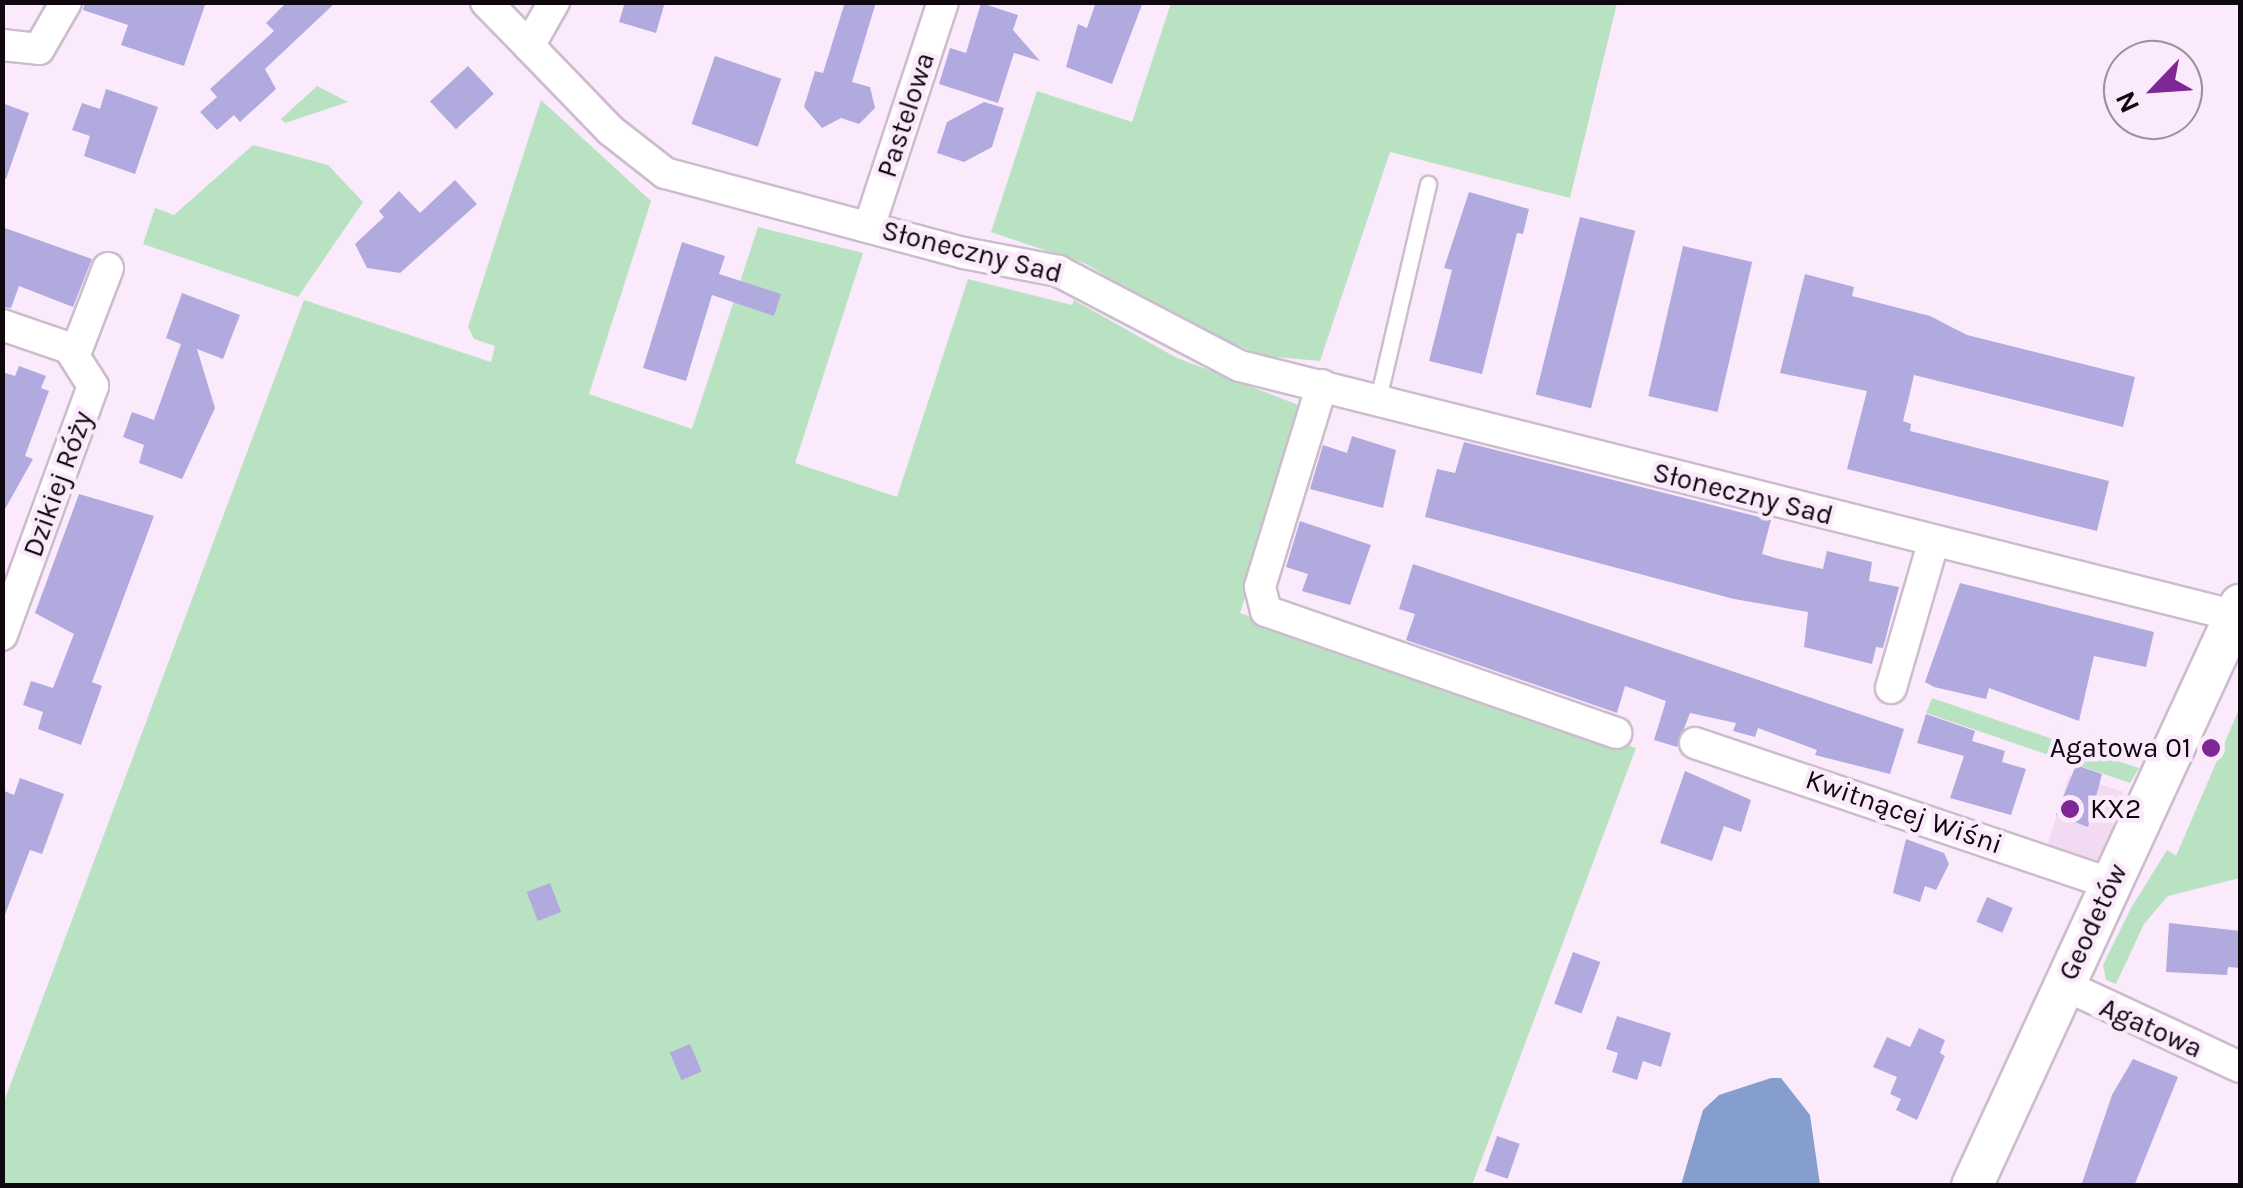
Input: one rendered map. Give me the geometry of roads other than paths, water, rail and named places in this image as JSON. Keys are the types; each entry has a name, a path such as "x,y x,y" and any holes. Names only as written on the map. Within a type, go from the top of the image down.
{"street":[{"path":"2,45 39,49 66,2"},
{"path":"486,2 529,46 554,2"},
{"name":"Pastelowa","path":"869,227 943,2"},
{"name":"Słoneczny Sad","path":"529,46 610,130 665,173 869,227 1058,271 1240,366 1932,543 2238,610"},
{"path":"2,325 75,354 108,268"},
{"name":"Dzikiej Róży","path":"2,636 93,386 75,354"},
{"path":"1322,385 1260,587 1266,610 1616,732"},
{"path":"1890,688 1932,543"},
{"name":"Geodetów","path":"1972,1186 2238,610"},
{"name":"Kwitnącej Wiśni","path":"1696,743 2111,884"},
{"name":"Agatowa","path":"2064,985 2240,1067"}],"lane":[{"path":"1378,400 1428,184"}],"water":[{"path":"1781,1078 1810,1115 1820,1185 1681,1185 1703,1110 1719,1095"}],"place":[{"name":"Agatowa 01","path":"2211,748"},
{"name":"KX2","path":"2070,809"}]}
